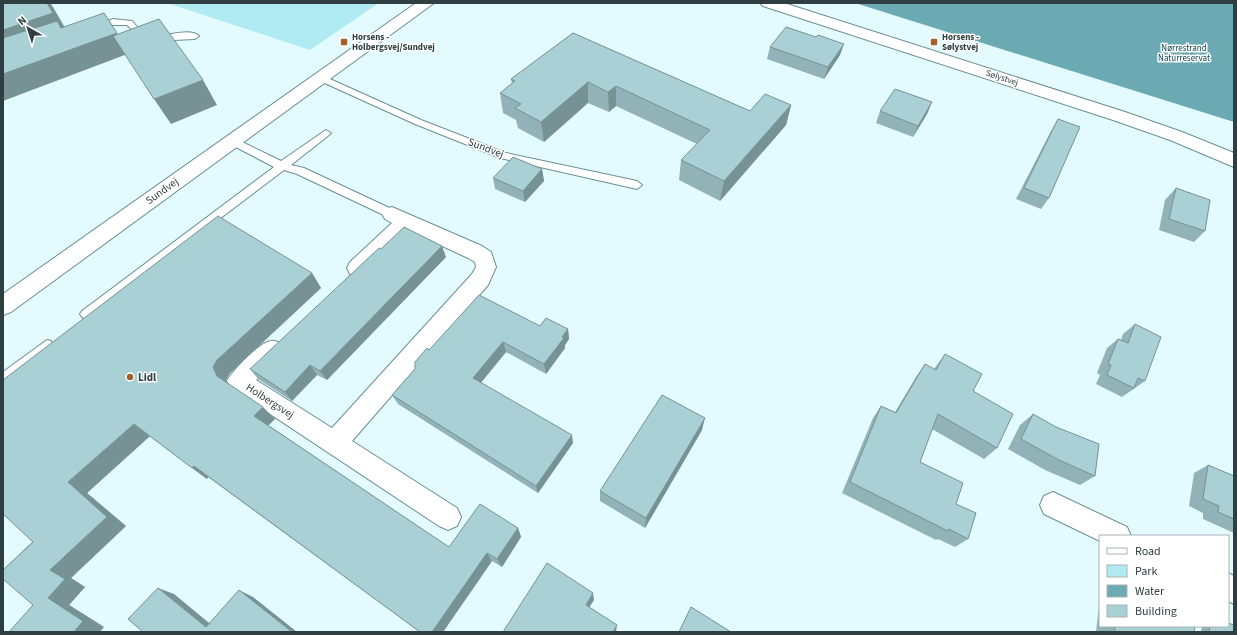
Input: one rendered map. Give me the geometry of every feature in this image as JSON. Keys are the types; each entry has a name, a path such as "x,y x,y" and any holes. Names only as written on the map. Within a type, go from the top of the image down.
{"street":[{"name":"Sundvej","path":"3,306 426,3"},
{"name":"Sølystvej","path":"768,3 1119,116 1176,136 1234,160"},
{"path":"334,443 481,279 486,267 484,258 475,252 400,217 343,282"},
{"name":"Holbergsvej","path":"285,337 239,381 448,517"},
{"path":"1053,506 1116,535"}],"lane":[{"path":"88,30 102,24 121,22 129,23 133,30 151,39 187,35 195,36"},
{"name":"Sundvej","path":"321,78 418,122 504,156 637,185"},
{"path":"86,314 326,133"},
{"path":"232,141 282,166 300,171 400,217"},
{"path":"3,379 47,345"}],"green space":[{"path":"167,3 379,3 310,50"}],"water":[{"name":"Nørrestrand Naturreservat","path":"855,3 1234,3 1234,122"}],"building":[{"path":"3,3 47,3 53,13 3,30"},
{"path":"104,13 117,33 3,74 3,38 57,21 61,28"},
{"path":"159,19 203,80 154,99 113,36"},
{"path":"786,27 816,37 818,35 844,44 828,67 770,47"},
{"path":"573,33 750,111 765,94 791,105 724,181 681,160 710,130 616,86 608,92 588,82 541,122 515,108 521,104 500,93 515,81 511,79"},
{"path":"895,89 932,102 918,126 880,111"},
{"path":"1058,119 1080,127 1049,198 1024,188"},
{"path":"513,157 542,169 523,191 493,178"},
{"path":"1176,188 1210,200 1205,231 1169,219"},
{"path":"218,216 312,273 217,360 213,367 217,376 263,407 254,416 449,547 480,504 518,528 497,559 487,553 432,632 420,632 194,466 192,468 134,424 68,482 107,517 50,570 65,579 48,598 83,621 74,632 9,632 33,605 3,579 3,570 33,542 3,514 3,380"},
{"path":"404,227 442,246 320,371 310,365 285,392 250,369 379,248 381,249"},
{"path":"479,295 540,326 546,318 568,329 562,337 564,338 544,364 503,342 473,378 572,435 536,486 392,395 415,369 415,362 427,348 429,350"},
{"path":"1135,324 1161,337 1145,381 1138,378 1134,388 1107,375 1111,365 1108,364 1118,339 1128,343"},
{"path":"945,354 982,374 973,391 1013,414 997,448 938,414 920,462 963,483 956,504 976,513 968,539 949,529 948,531 850,482 881,406 896,413 925,364 936,370"},
{"path":"662,395 705,418 646,518 600,491"},
{"path":"1033,414 1056,427 1099,444 1095,476 1059,460 1021,439"},
{"path":"1208,465 1234,476 1234,519 1218,512 1219,506 1203,499"},
{"path":"547,563 593,593 586,605 617,625 613,632 503,632"},
{"path":"158,588 206,627 239,590 292,632 143,632 128,619"},
{"path":"691,607 731,632 679,632"},
{"path":"1229,623 1234,625 1234,632 1209,632 1210,627 1229,627"},
{"path":"1115,627 1195,627 1194,632 1115,632"}],"place":[{"name":"Horsens - Holbergsvej/Sundvej","path":"344,42"},
{"name":"Horsens - Sølystvej","path":"934,42"},
{"name":"Lidl","path":"130,377"}]}
